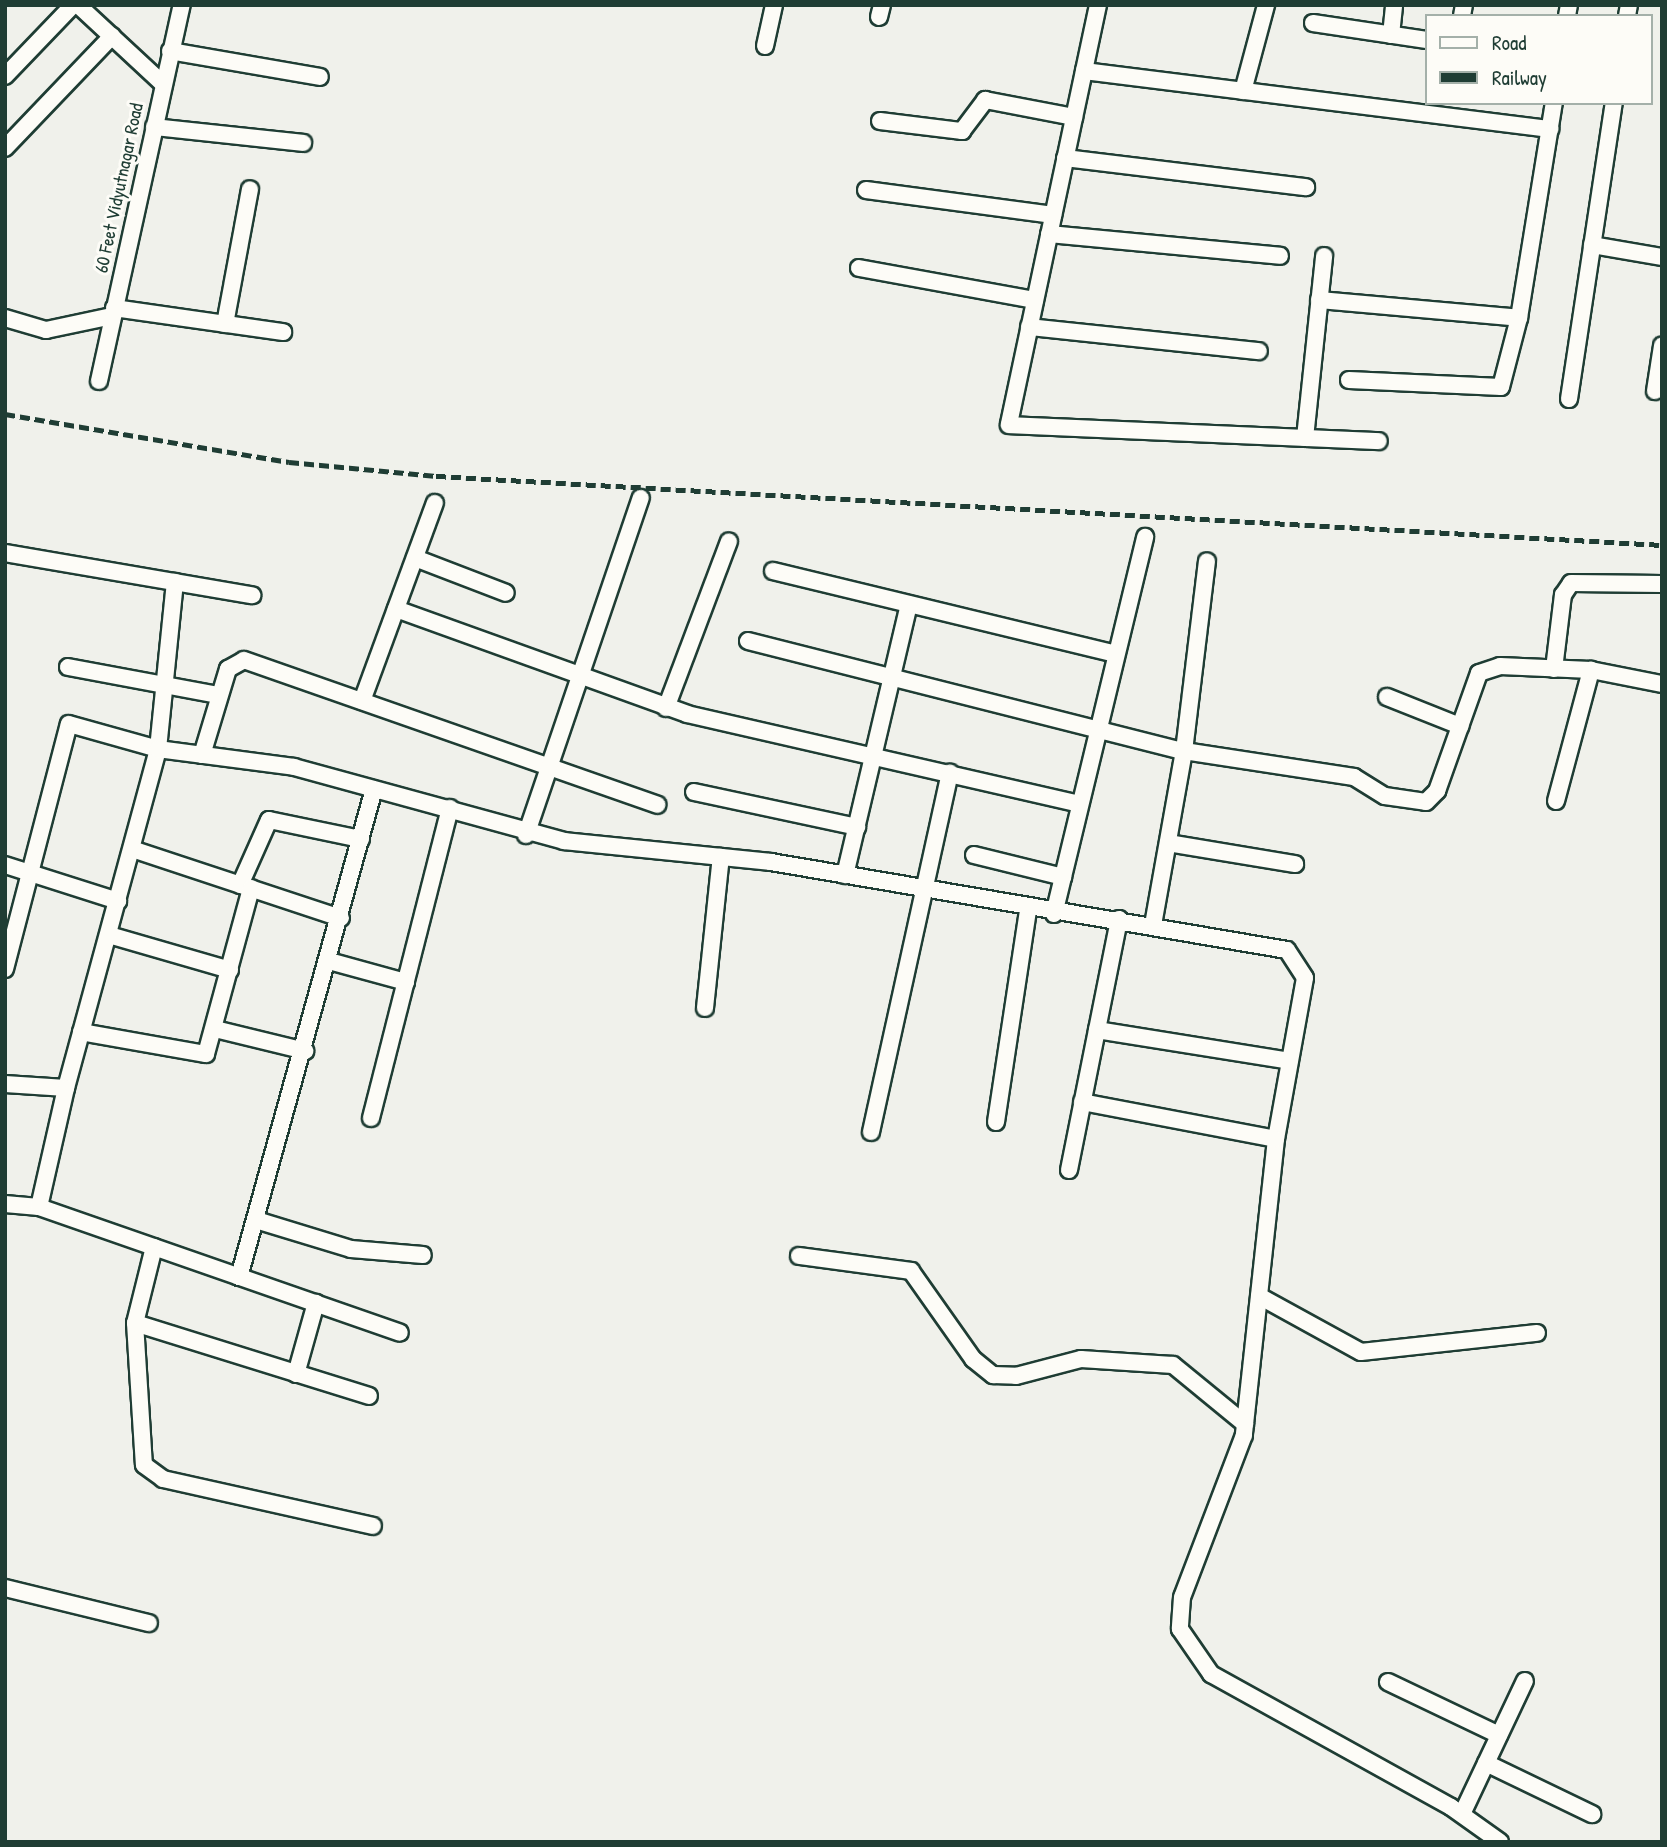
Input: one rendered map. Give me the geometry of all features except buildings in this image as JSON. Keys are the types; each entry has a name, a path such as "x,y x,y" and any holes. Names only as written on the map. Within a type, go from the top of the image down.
{"street":[{"path":"5,76 73,5"},
{"path":"79,5 163,84"},
{"name":"60 Feet Vidyutnagar Road","path":"99,381 182,5"},
{"path":"765,46 774,5"},
{"path":"1098,5 1009,425 1379,440"},
{"path":"1243,91 1266,5"},
{"path":"1391,35 1394,5"},
{"path":"1313,23 1426,40"},
{"path":"5,148 112,36"},
{"path":"170,51 320,77"},
{"path":"1084,71 1550,129"},
{"path":"880,121 962,131 985,100 1074,117"},
{"path":"1349,380 1496,390 1506,379 1519,318 1554,105"},
{"path":"1569,399 1614,105"},
{"path":"154,127 303,144"},
{"path":"1065,158 1306,187"},
{"path":"225,324 250,189"},
{"path":"866,190 1053,215"},
{"path":"1049,234 1280,256"},
{"path":"1592,244 1662,257"},
{"path":"1305,438 1324,256"},
{"path":"859,268 1035,300"},
{"path":"1319,300 1519,318"},
{"path":"5,317 46,330 113,312 283,332"},
{"path":"1029,327 1259,351"},
{"path":"1655,391 1662,346"},
{"path":"526,835 641,498"},
{"path":"362,701 435,503"},
{"path":"1054,914 1145,537"},
{"path":"666,708 729,541"},
{"path":"5,553 252,595"},
{"path":"415,558 506,593"},
{"path":"1153,925 1184,751 1207,561"},
{"path":"773,571 1116,653"},
{"path":"39,1206 66,1088 158,749 175,582"},
{"path":"1554,669 1563,595 1571,583 1662,584"},
{"path":"845,875 909,604"},
{"path":"396,609 580,674 666,708 874,754 1080,804"},
{"path":"748,641 1184,751 1354,777 1385,796 1426,802 1437,791 1479,673 1500,666 1591,670 1662,684"},
{"path":"202,755 217,695 228,669 244,660 657,805"},
{"path":"68,667 217,695"},
{"path":"1556,801 1591,670"},
{"path":"1387,697 1460,726"},
{"path":"5,969 69,724 158,749 294,766 450,808 526,835 721,857 845,875 922,887 1028,910 1119,919 1287,950 1305,978 1276,1139 1245,1424 1217,1517 1182,1597 1180,1629 1211,1674 1462,1814 1500,1842"},
{"path":"871,1132 922,887 950,774"},
{"path":"239,1277 305,1051 374,789"},
{"path":"694,792 857,827"},
{"path":"371,1118 450,808"},
{"path":"81,1032 200,1055 210,1047 230,970 246,887 269,820 361,839"},
{"path":"1168,843 1295,864"},
{"path":"132,849 341,918"},
{"path":"974,855 1063,877"},
{"path":"705,1008 721,857"},
{"path":"5,865 118,901"},
{"path":"996,1122 1028,910"},
{"path":"1069,1170 1119,919"},
{"path":"109,935 230,970"},
{"path":"329,961 406,982"},
{"path":"215,1028 305,1051"},
{"path":"1097,1030 1290,1062"},
{"path":"5,1084 66,1088"},
{"path":"1083,1102 1276,1139"},
{"path":"5,1204 39,1206 400,1333"},
{"path":"256,1220 351,1250 423,1255"},
{"path":"154,1247 135,1324 141,1453 152,1474 373,1527"},
{"path":"799,1256 912,1271 973,1359 993,1375 1016,1376 1081,1359 1164,1363 1187,1370 1245,1424"},
{"path":"1259,1296 1361,1352 1537,1333"},
{"path":"296,1374 316,1303"},
{"path":"135,1324 369,1396"},
{"path":"5,1588 149,1623"},
{"path":"1462,1814 1525,1681"},
{"path":"1388,1682 1499,1735"},
{"path":"1486,1763 1592,1814"}],"railway":[{"path":"5,414 289,462 436,476 1662,545"}]}
